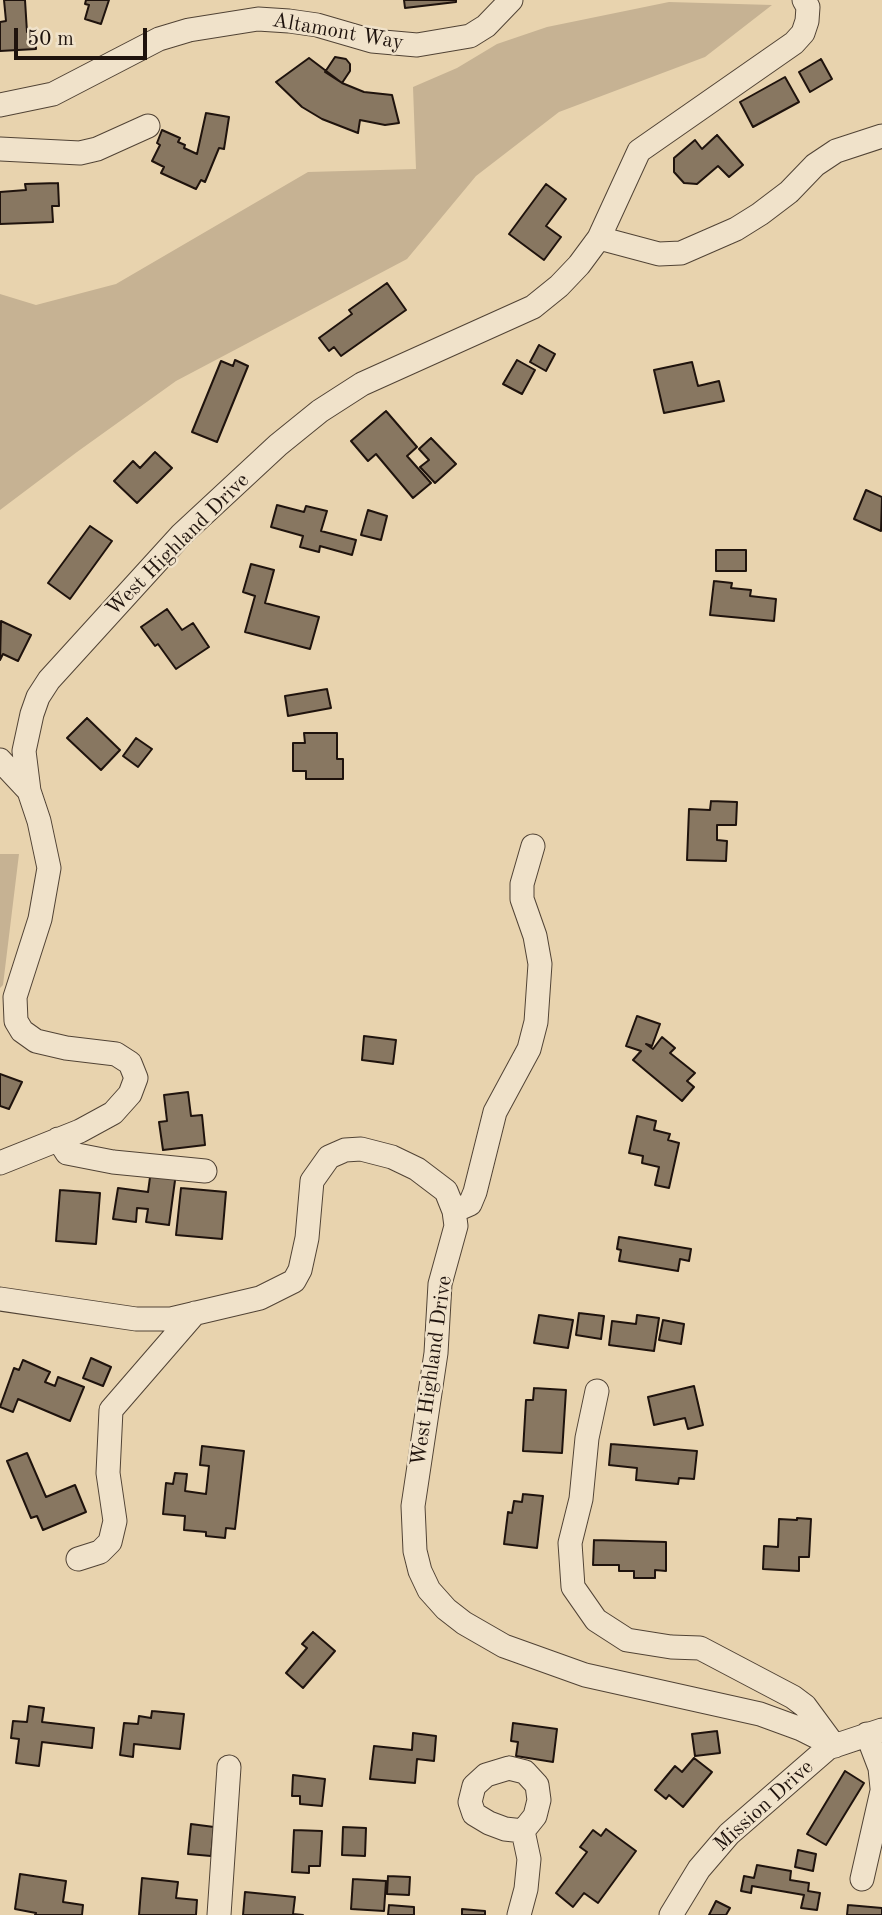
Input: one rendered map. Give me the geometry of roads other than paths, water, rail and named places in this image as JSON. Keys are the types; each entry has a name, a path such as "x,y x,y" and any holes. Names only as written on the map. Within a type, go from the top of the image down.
{"street":[{"name":"Altamont Way","path":"0,105 53,94 159,39 189,30 258,19 289,20 372,41 417,45 470,36 486,26 511,0"},
{"path":"804,0 808,7 807,21 803,33 794,43 639,151 599,237 659,254 681,253 736,229 760,214 789,192 815,165 836,151 882,136"},
{"path":"0,149 80,153 97,149 148,126"},
{"name":"West Highland Drive","path":"0,1163 80,1130 113,1113 130,1094 136,1077 130,1063 116,1054 36,1041 22,1031 16,1021 15,998 40,919 49,868 39,821 29,791 24,751 38,697 49,680 181,535 278,445 320,411 362,384 533,307 573,272 599,237"},
{"path":"0,760 29,791"},
{"path":"1,1300 136,1319 171,1319 260,1298 294,1281 305,1255 312,1181 329,1157 345,1150 361,1149 392,1157 417,1169 446,1191 454,1211 470,1204 495,1112 528,1049 536,1023 540,964 535,936 522,899 522,884 533,846"},
{"path":"58,1139 67,1153 113,1162 205,1171"},
{"name":"West Highland Drive","path":"454,1211 456,1226 440,1284 436,1353 413,1506 415,1551 429,1590 446,1609 464,1623 504,1646 585,1675 760,1714 835,1746"},
{"path":"78,1559 100,1552 110,1542 115,1521 108,1473 111,1410 195,1313"},
{"path":"597,1391 587,1438 581,1499 570,1543 573,1587 596,1620 627,1640 671,1647 701,1648 793,1697 812,1714 835,1746"},
{"path":"862,1879 882,1790 875,1732"},
{"name":"Mission Drive","path":"671,1915 698,1868 729,1834 828,1748 875,1732"},
{"path":"219,1915 229,1767"},
{"path":"519,1915 526,1889 529,1858 523,1831"}]}
